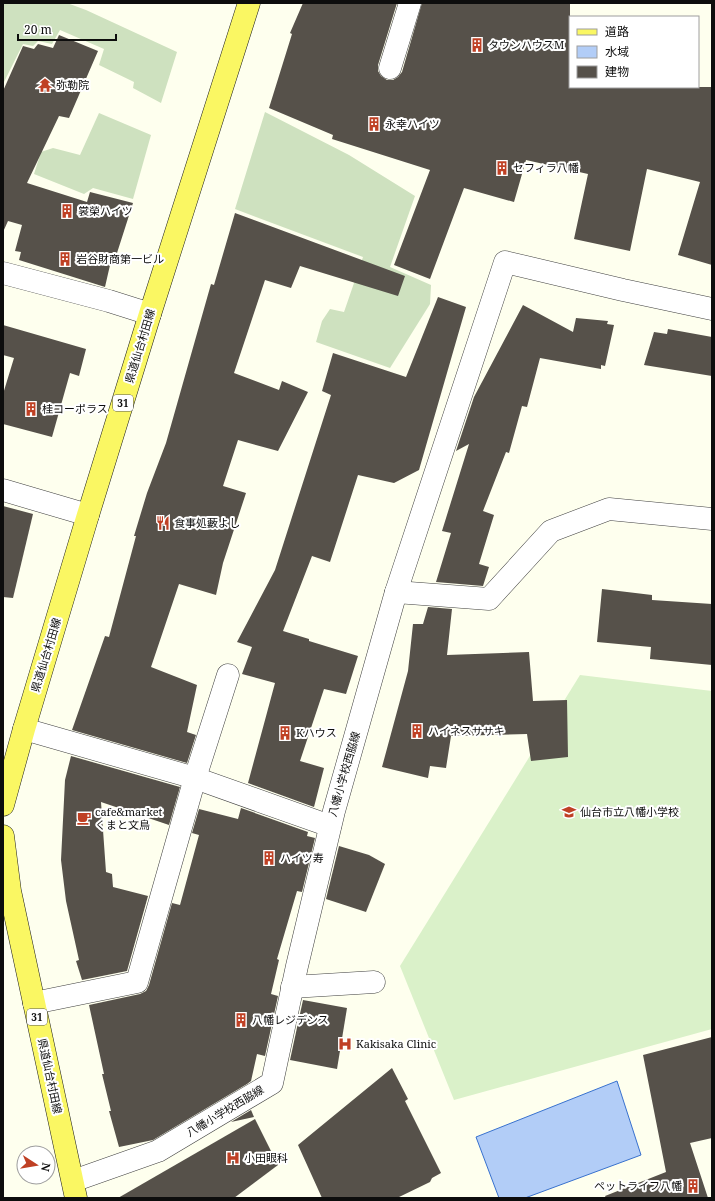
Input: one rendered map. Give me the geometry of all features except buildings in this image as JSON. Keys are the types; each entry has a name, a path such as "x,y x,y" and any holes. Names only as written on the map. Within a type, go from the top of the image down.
{"main road":[{"name":"県道仙台村田線","path":"3,800 150,314 249,3"},
{"name":"県道仙台村田線","path":"3,836 6,892 34,1003 74,1190"}],"street":[{"path":"390,68 410,3"},
{"name":"八幡小学校西脇線","path":"74,1190 158,1151 272,1083 292,987 330,826 396,592 505,262 712,309"},
{"path":"3,273 109,301 150,314"},
{"path":"3,490 88,515"},
{"path":"396,592 489,599 551,531 609,509 712,519"},
{"path":"34,1003 137,982 195,778 228,675"},
{"path":"24,729 195,778 330,826"},
{"path":"292,987 374,982"}],"green space":[{"path":"3,3 67,3 86,10 177,52 161,103 133,88 134,82 99,65 104,49 60,30 52,44 38,41 33,46 23,44 3,84"},
{"path":"265,112 349,155 415,196 390,267 431,285 430,304 390,368 316,342 322,321 330,309 344,312 363,257 235,209"},
{"path":"99,113 151,135 133,199 93,188 84,194 34,174 41,152 53,148 80,155"},
{"path":"580,675 712,691 712,1029 454,1100 400,966"}],"water":[{"path":"617,1081 641,1155 525,1198 499,1198 476,1137"}],"place":[{"name":"タウンハウスM","path":"477,45"},
{"name":"弥勒院","path":"45,85"},
{"name":"永幸ハイツ","path":"374,124"},
{"name":"セフィラ八幡","path":"502,168"},
{"name":"裳榮ハイツ","path":"67,211"},
{"name":"岩谷財商第一ビル","path":"65,259"},
{"name":"桂コーポラス","path":"31,409"},
{"name":"食事処藪よし","path":"163,523"},
{"name":"ハイネスササキ","path":"417,731"},
{"name":"Kハウス","path":"285,733"},
{"name":"仙台市立八幡小学校","path":"569,812"},
{"name":"cafe&market くまと文鳥","path":"84,818"},
{"name":"ハイツ寿","path":"269,858"},
{"name":"八幡レジデンス","path":"241,1020"},
{"name":"Kakisaka Clinic","path":"345,1044"},
{"name":"小田眼科","path":"233,1158"},
{"name":"ペットライフ八幡","path":"693,1186"}]}
